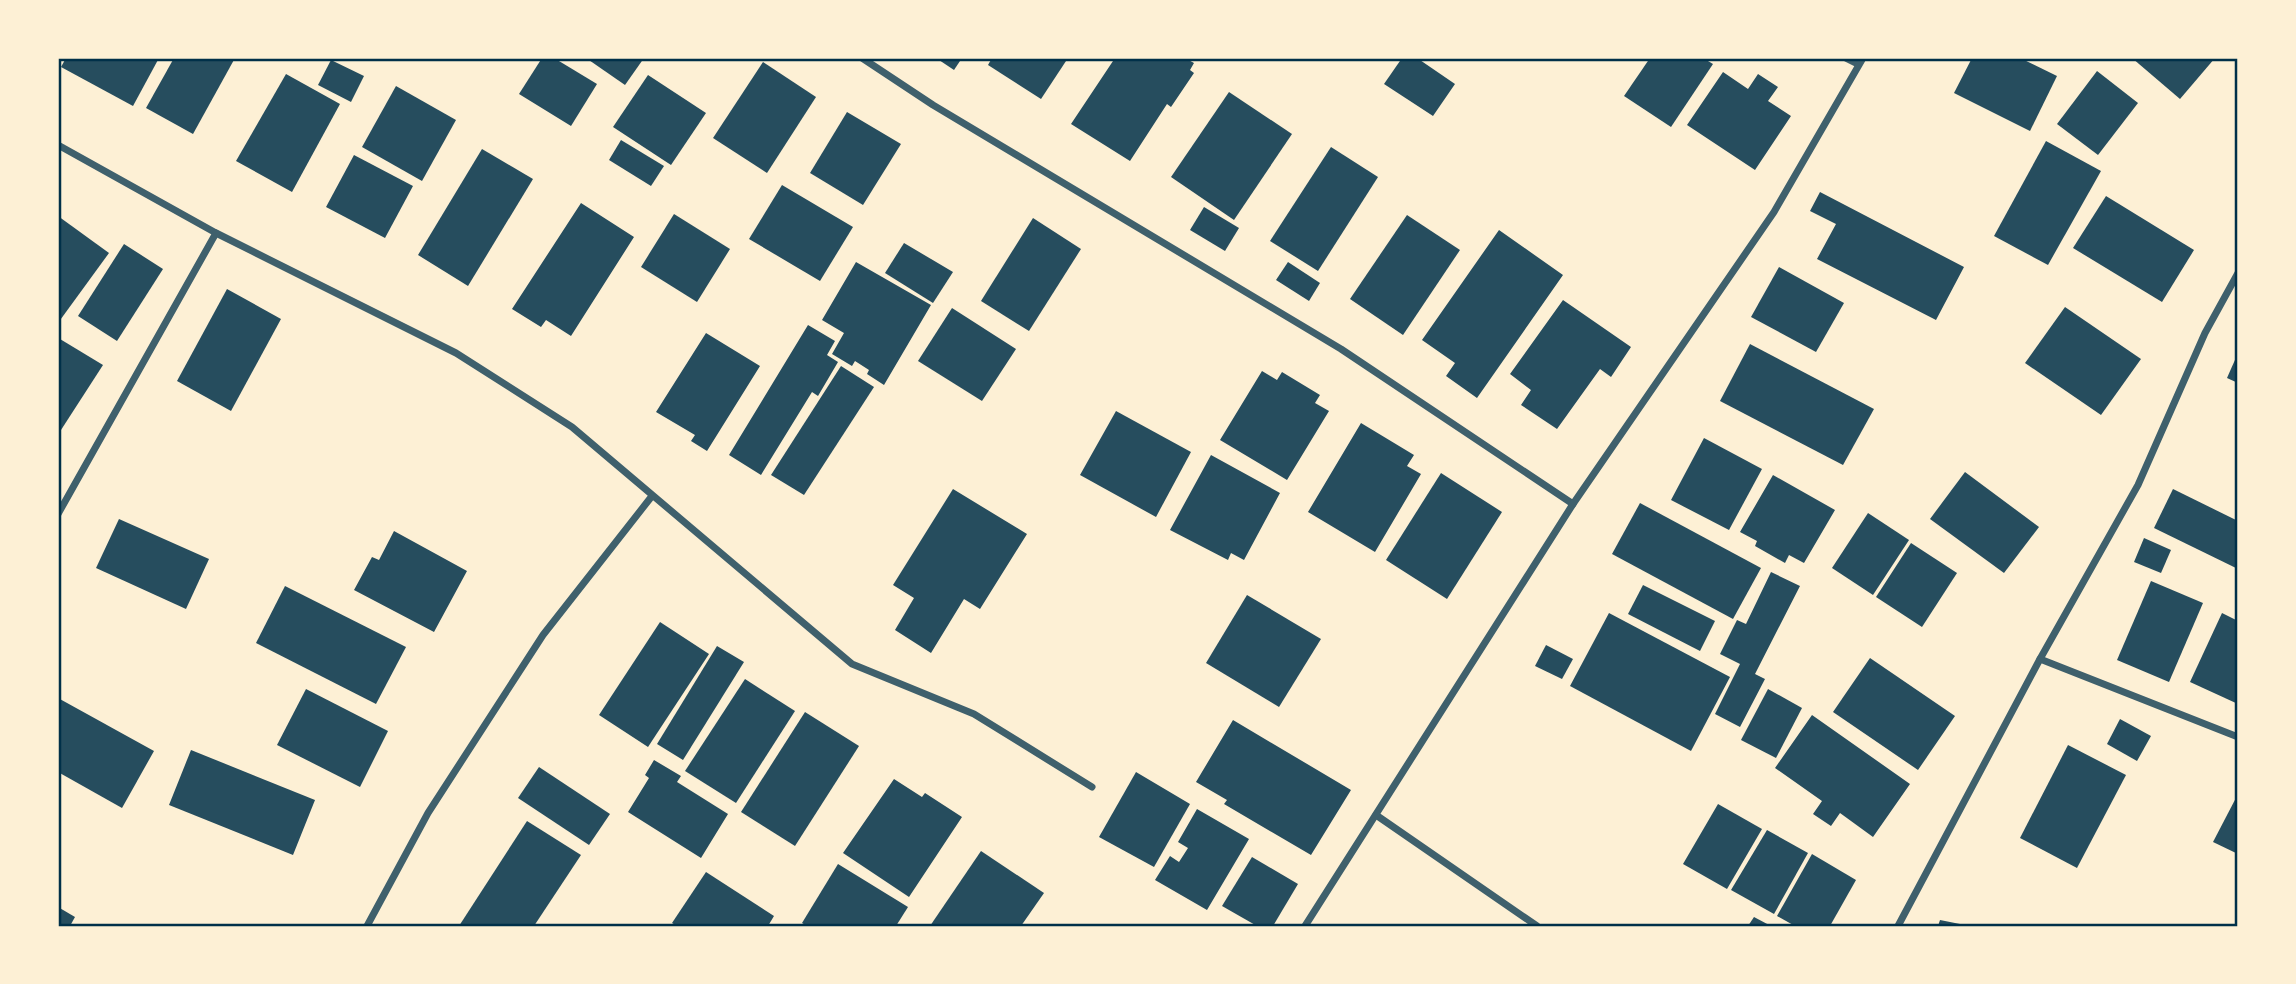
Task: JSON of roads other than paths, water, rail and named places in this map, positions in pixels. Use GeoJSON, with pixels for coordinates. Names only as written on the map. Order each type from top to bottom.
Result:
{"type":"FeatureCollection","features":[{"type":"Feature","properties":{"kind":"street"},"geometry":{"type":"LineString","coordinates":[[862,58],[933,105],[1342,349],[1573,504]]}},
{"type":"Feature","properties":{"kind":"street"},"geometry":{"type":"LineString","coordinates":[[1305,926],[1573,504],[1774,212],[1860,61],[1846,58]]}},
{"type":"Feature","properties":{"kind":"street"},"geometry":{"type":"LineString","coordinates":[[58,145],[216,233],[456,353],[572,427],[852,664],[974,714],[1092,787]]}},
{"type":"Feature","properties":{"kind":"street"},"geometry":{"type":"LineString","coordinates":[[58,514],[216,233]]}},
{"type":"Feature","properties":{"kind":"street"},"geometry":{"type":"LineString","coordinates":[[1898,926],[2040,659],[2138,485],[2206,333],[2238,273]]}},
{"type":"Feature","properties":{"kind":"street"},"geometry":{"type":"LineString","coordinates":[[367,926],[428,813],[543,635],[652,496]]}},
{"type":"Feature","properties":{"kind":"street"},"geometry":{"type":"LineString","coordinates":[[2040,659],[2238,737]]}},
{"type":"Feature","properties":{"kind":"street"},"geometry":{"type":"LineString","coordinates":[[1376,815],[1537,926]]}}]}
